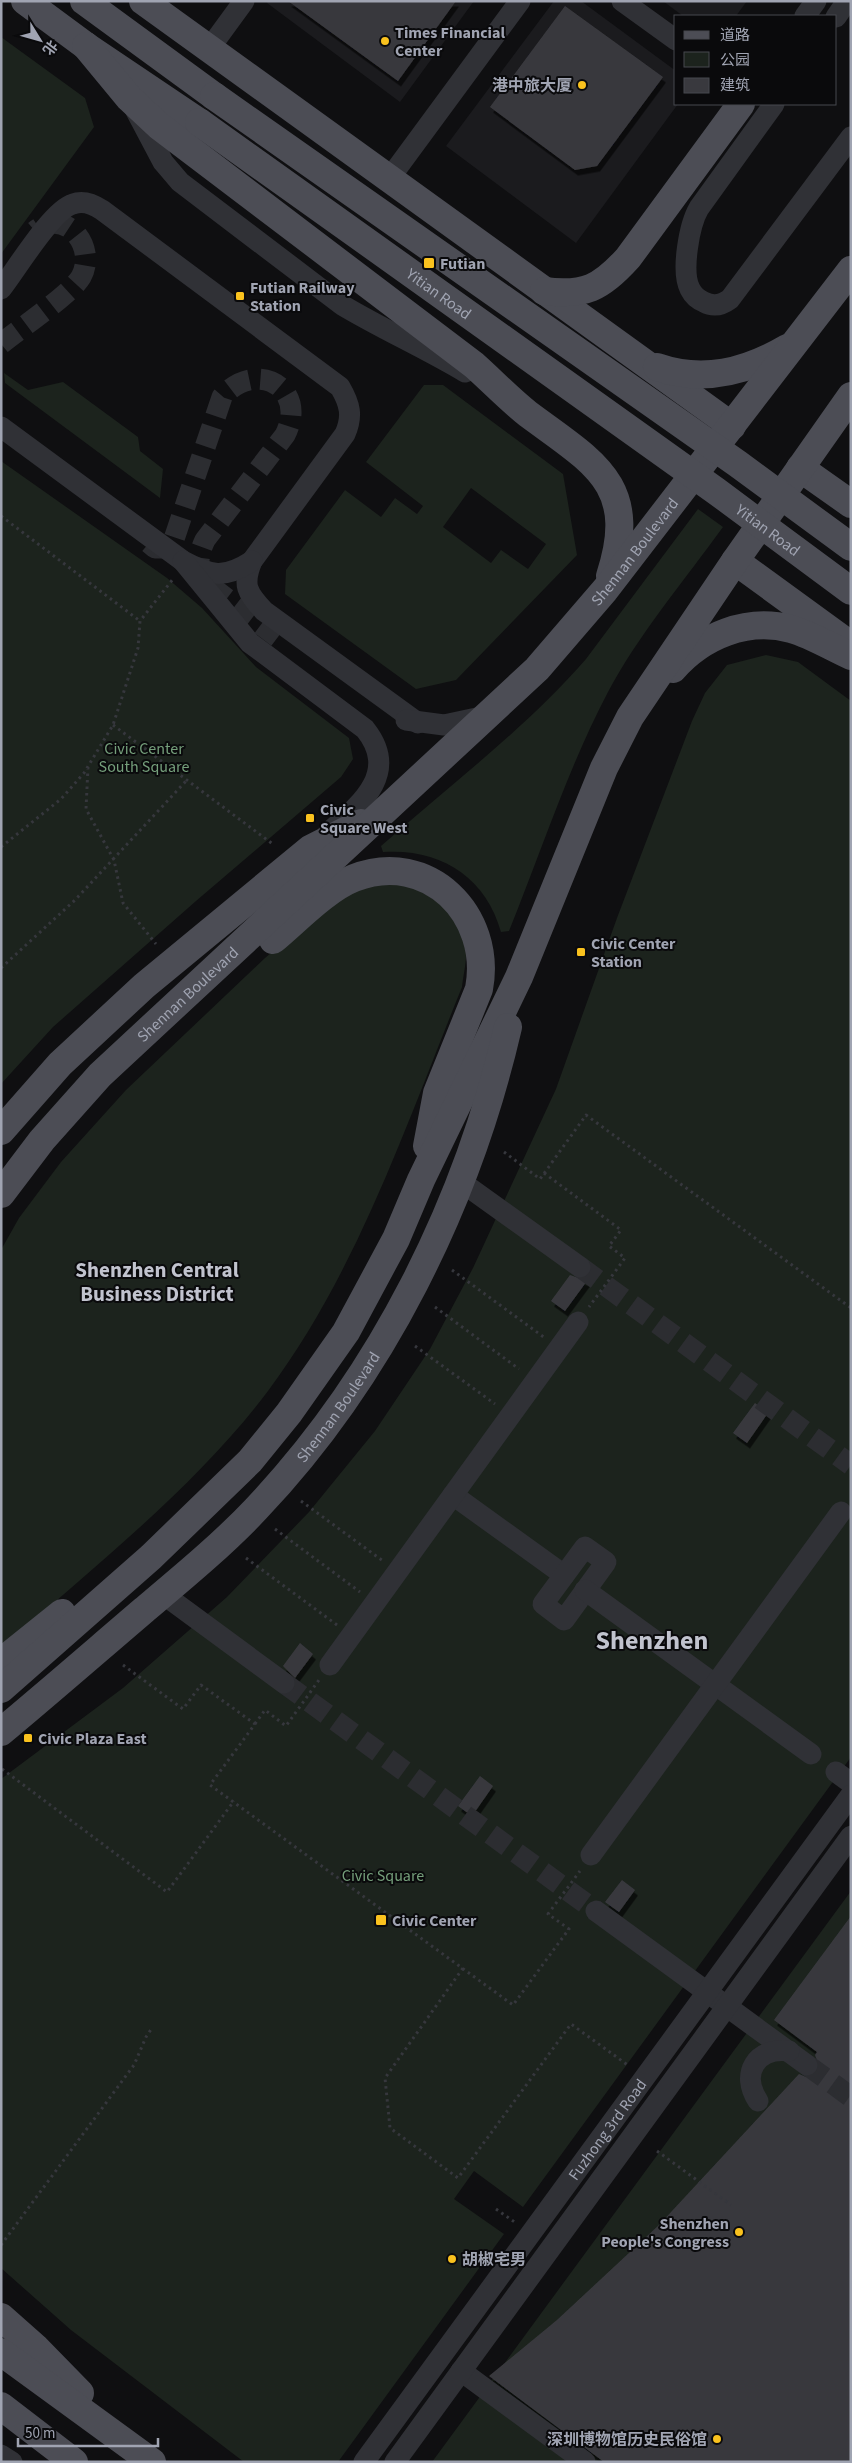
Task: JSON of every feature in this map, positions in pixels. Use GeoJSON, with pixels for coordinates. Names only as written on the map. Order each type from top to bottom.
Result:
{"type":"FeatureCollection","features":[{"type":"Feature","properties":{"kind":"main road","name":"Yitian Road"},"geometry":{"type":"LineString","coordinates":[[84,1],[214,96],[738,464],[851,547]]}},
{"type":"Feature","properties":{"kind":"main road"},"geometry":{"type":"LineString","coordinates":[[125,1],[159,42],[174,67]]}},
{"type":"Feature","properties":{"kind":"main road"},"geometry":{"type":"LineString","coordinates":[[144,1],[732,426]]}},
{"type":"Feature","properties":{"kind":"main road"},"geometry":{"type":"LineString","coordinates":[[1,4],[32,7]]}},
{"type":"Feature","properties":{"kind":"main road","name":"Yitian Road"},"geometry":{"type":"LineString","coordinates":[[32,7],[199,122],[716,491],[851,591]]}},
{"type":"Feature","properties":{"kind":"main road"},"geometry":{"type":"LineString","coordinates":[[86,46],[129,98],[159,126],[474,365],[519,407],[592,461],[614,492],[618,506],[619,536],[605,590]]}},
{"type":"Feature","properties":{"kind":"main road"},"geometry":{"type":"LineString","coordinates":[[544,291],[564,294],[583,292],[598,286],[614,273],[628,258],[740,105]]}},
{"type":"Feature","properties":{"kind":"main road","name":"Shennan Boulevard"},"geometry":{"type":"LineString","coordinates":[[1,1194],[42,1140],[100,1075],[538,669],[605,590],[851,270]]}},
{"type":"Feature","properties":{"kind":"main road"},"geometry":{"type":"LineString","coordinates":[[643,362],[675,373],[707,375],[735,371],[763,362],[793,345]]}},
{"type":"Feature","properties":{"kind":"main road","name":"Shennan Boulevard"},"geometry":{"type":"LineString","coordinates":[[1,1689],[151,1557],[250,1461],[319,1373],[371,1289],[421,1180],[519,977],[604,768],[630,717],[735,561],[847,403]]}},
{"type":"Feature","properties":{"kind":"main road"},"geometry":{"type":"LineString","coordinates":[[800,468],[851,504]]}},
{"type":"Feature","properties":{"kind":"main road"},"geometry":{"type":"LineString","coordinates":[[735,561],[851,646]]}},
{"type":"Feature","properties":{"kind":"main road"},"geometry":{"type":"LineString","coordinates":[[630,717],[680,661],[706,642],[739,628],[756,625],[790,629],[851,656]]}},
{"type":"Feature","properties":{"kind":"main road","name":"Shennan Boulevard"},"geometry":{"type":"LineString","coordinates":[[1,1131],[60,1064],[99,1027],[201,938],[310,849],[389,808]]}},
{"type":"Feature","properties":{"kind":"main road"},"geometry":{"type":"LineString","coordinates":[[211,973],[260,950],[336,887],[367,874],[392,872],[413,875],[433,883],[460,906],[474,929],[481,952],[482,971],[479,989],[437,1093],[421,1180]]}},
{"type":"Feature","properties":{"kind":"main road","name":"Shennan Boulevard"},"geometry":{"type":"LineString","coordinates":[[1,1732],[163,1594],[255,1510],[309,1448],[358,1382],[397,1316],[460,1181],[501,1056],[519,977]]}},
{"type":"Feature","properties":{"kind":"main road"},"geometry":{"type":"LineString","coordinates":[[1,1662],[62,1612],[108,1581],[151,1557]]}},
{"type":"Feature","properties":{"kind":"main road"},"geometry":{"type":"LineString","coordinates":[[1,2317],[77,2390],[110,2431]]}},
{"type":"Feature","properties":{"kind":"main road"},"geometry":{"type":"LineString","coordinates":[[1,2352],[152,2462]]}},
{"type":"Feature","properties":{"kind":"main road"},"geometry":{"type":"LineString","coordinates":[[1,2406],[67,2456]]}},
{"type":"Feature","properties":{"kind":"main road"},"geometry":{"type":"LineString","coordinates":[[1,2426],[67,2456]]}},
{"type":"Feature","properties":{"kind":"street"},"geometry":{"type":"LineString","coordinates":[[209,49],[244,1]]}},
{"type":"Feature","properties":{"kind":"street"},"geometry":{"type":"LineString","coordinates":[[389,179],[520,1]]}},
{"type":"Feature","properties":{"kind":"street"},"geometry":{"type":"LineString","coordinates":[[622,1],[674,39]]}},
{"type":"Feature","properties":{"kind":"street"},"geometry":{"type":"LineString","coordinates":[[806,15],[816,1]]}},
{"type":"Feature","properties":{"kind":"street"},"geometry":{"type":"LineString","coordinates":[[837,16],[847,1]]}},
{"type":"Feature","properties":{"kind":"street"},"geometry":{"type":"LineString","coordinates":[[773,105],[699,208],[690,227],[688,238],[688,287],[695,296],[707,304],[722,304],[730,299],[851,137]]}},
{"type":"Feature","properties":{"kind":"street"},"geometry":{"type":"LineString","coordinates":[[1,289],[57,214],[72,204],[89,203],[110,216],[340,387],[350,407],[350,422],[345,434],[252,561],[246,574],[246,586],[253,599],[264,611],[418,723]]}},
{"type":"Feature","properties":{"kind":"street"},"geometry":{"type":"LineString","coordinates":[[1,427],[179,569],[250,643],[365,729],[376,742],[380,756],[378,772],[372,789],[347,816],[310,849]]}},
{"type":"Feature","properties":{"kind":"street"},"geometry":{"type":"LineString","coordinates":[[179,569],[220,574],[236,571],[252,561]]}},
{"type":"Feature","properties":{"kind":"street"},"geometry":{"type":"LineString","coordinates":[[285,643],[374,708],[394,717],[418,723],[444,725],[489,715]]}},
{"type":"Feature","properties":{"kind":"street"},"geometry":{"type":"LineString","coordinates":[[460,1181],[580,1267]]}},
{"type":"Feature","properties":{"kind":"street"},"geometry":{"type":"LineString","coordinates":[[330,1665],[578,1322]]}},
{"type":"Feature","properties":{"kind":"street"},"geometry":{"type":"LineString","coordinates":[[453,1495],[564,1575]]}},
{"type":"Feature","properties":{"kind":"street"},"geometry":{"type":"LineString","coordinates":[[591,1855],[841,1512]]}},
{"type":"Feature","properties":{"kind":"street"},"geometry":{"type":"LineString","coordinates":[[585,1547],[606,1562],[585,1590],[564,1620],[543,1604],[585,1547]]}},
{"type":"Feature","properties":{"kind":"street"},"geometry":{"type":"LineString","coordinates":[[585,1590],[811,1754]]}},
{"type":"Feature","properties":{"kind":"street"},"geometry":{"type":"LineString","coordinates":[[163,1594],[284,1683]]}},
{"type":"Feature","properties":{"kind":"street","name":"Fuzhong 3rd Road"},"geometry":{"type":"LineString","coordinates":[[364,2462],[851,1795]]}},
{"type":"Feature","properties":{"kind":"street","name":"Fuzhong 3rd Road"},"geometry":{"type":"LineString","coordinates":[[395,2462],[851,1836]]}},
{"type":"Feature","properties":{"kind":"street"},"geometry":{"type":"LineString","coordinates":[[596,1911],[807,2065]]}},
{"type":"Feature","properties":{"kind":"street"},"geometry":{"type":"LineString","coordinates":[[758,2101],[751,2087],[750,2079],[756,2062],[770,2052],[788,2052]]}},
{"type":"Feature","properties":{"kind":"street"},"geometry":{"type":"LineString","coordinates":[[461,2371],[585,2462]]}},
{"type":"Feature","properties":{"kind":"street"},"geometry":{"type":"LineString","coordinates":[[1,2455],[12,2462]]}},
{"type":"Feature","properties":{"kind":"path"},"geometry":{"type":"LineString","coordinates":[[2,517],[140,621]]}},
{"type":"Feature","properties":{"kind":"path"},"geometry":{"type":"LineString","coordinates":[[1,847],[61,799],[88,766],[113,725],[136,658],[140,621],[179,569]]}},
{"type":"Feature","properties":{"kind":"path"},"geometry":{"type":"LineString","coordinates":[[113,725],[274,845]]}},
{"type":"Feature","properties":{"kind":"path"},"geometry":{"type":"LineString","coordinates":[[88,766],[86,809],[114,860],[123,903],[156,944]]}},
{"type":"Feature","properties":{"kind":"path"},"geometry":{"type":"LineString","coordinates":[[1,968],[75,900],[187,780]]}},
{"type":"Feature","properties":{"kind":"path"},"geometry":{"type":"LineString","coordinates":[[504,1152],[540,1179],[586,1115],[851,1308]]}},
{"type":"Feature","properties":{"kind":"path"},"geometry":{"type":"LineString","coordinates":[[544,1173],[621,1230],[609,1246],[625,1258],[578,1322]]}},
{"type":"Feature","properties":{"kind":"path"},"geometry":{"type":"LineString","coordinates":[[452,1270],[559,1348]]}},
{"type":"Feature","properties":{"kind":"path"},"geometry":{"type":"LineString","coordinates":[[435,1308],[536,1381]]}},
{"type":"Feature","properties":{"kind":"path"},"geometry":{"type":"LineString","coordinates":[[415,1346],[511,1415]]}},
{"type":"Feature","properties":{"kind":"path"},"geometry":{"type":"LineString","coordinates":[[301,1501],[397,1572]]}},
{"type":"Feature","properties":{"kind":"path"},"geometry":{"type":"LineString","coordinates":[[275,1529],[375,1602]]}},
{"type":"Feature","properties":{"kind":"path"},"geometry":{"type":"LineString","coordinates":[[246,1558],[351,1636]]}},
{"type":"Feature","properties":{"kind":"path"},"geometry":{"type":"LineString","coordinates":[[123,1665],[183,1709],[200,1685],[254,1724]]}},
{"type":"Feature","properties":{"kind":"path"},"geometry":{"type":"LineString","coordinates":[[330,1665],[286,1726],[265,1710],[210,1785],[513,2005],[569,1929],[548,1914],[591,1855]]}},
{"type":"Feature","properties":{"kind":"path"},"geometry":{"type":"LineString","coordinates":[[2,1769],[167,1892],[234,1802]]}},
{"type":"Feature","properties":{"kind":"path"},"geometry":{"type":"LineString","coordinates":[[463,1968],[385,2078],[390,2128],[458,2178],[571,2024],[631,2068]]}},
{"type":"Feature","properties":{"kind":"path"},"geometry":{"type":"LineString","coordinates":[[1,2245],[134,2065],[146,2036],[152,2028]]}},
{"type":"Feature","properties":{"kind":"path"},"geometry":{"type":"LineString","coordinates":[[657,2151],[731,2205]]}},
{"type":"Feature","properties":{"kind":"path"},"geometry":{"type":"LineString","coordinates":[[496,2209],[518,2225]]}},
{"type":"Feature","properties":{"kind":"shaded area","name":"Times Financial Center"},"geometry":{"type":"Polygon","coordinates":[[[268,1],[474,1],[400,102],[267,3],[268,1]]]}},
{"type":"Feature","properties":{"kind":"shaded area"},"geometry":{"type":"Polygon","coordinates":[[[554,1],[581,1],[674,70],[674,105],[677,105],[576,243],[446,146],[554,1]]]}},
{"type":"Feature","properties":{"kind":"shaded area"},"geometry":{"type":"Polygon","coordinates":[[[663,1],[747,1],[737,15],[682,15],[663,1]]]}},
{"type":"Feature","properties":{"kind":"green space"},"geometry":{"type":"Polygon","coordinates":[[[1,37],[85,98],[94,127],[1,254],[1,37]]]}},
{"type":"Feature","properties":{"kind":"green space"},"geometry":{"type":"Polygon","coordinates":[[[4,373],[28,390],[63,382],[138,437],[140,451],[163,469],[160,498],[5,383],[4,373]]]}},
{"type":"Feature","properties":{"kind":"green space"},"geometry":{"type":"Polygon","coordinates":[[[424,385],[443,385],[563,474],[577,555],[456,680],[416,689],[285,594],[286,570],[345,490],[381,517],[395,498],[417,514],[423,506],[366,462],[424,385]],[[471,488],[443,527],[491,563],[501,550],[528,569],[546,544],[471,488]]]}},
{"type":"Feature","properties":{"kind":"green space","name":"Civic Center South Square"},"geometry":{"type":"Polygon","coordinates":[[[1,461],[167,578],[202,608],[256,667],[349,738],[353,759],[341,777],[53,1027],[1,1084],[1,461]]]}},
{"type":"Feature","properties":{"kind":"green space"},"geometry":{"type":"Polygon","coordinates":[[[698,509],[723,527],[620,670],[580,750],[509,931],[501,932],[494,913],[484,896],[472,881],[458,870],[441,861],[423,855],[404,852],[383,852],[381,846],[487,756],[563,684],[586,659],[698,509]]]}},
{"type":"Feature","properties":{"kind":"green space","name":"Civic Square"},"geometry":{"type":"Polygon","coordinates":[[[766,655],[798,662],[851,701],[851,1757],[523,2207],[474,2171],[454,2199],[504,2234],[338,2462],[244,2462],[71,2330],[1,2268],[1,1779],[123,1688],[227,1597],[309,1512],[375,1431],[430,1349],[473,1268],[556,1089],[617,918],[692,721],[705,693],[727,665],[766,655]]]}},
{"type":"Feature","properties":{"kind":"green space"},"geometry":{"type":"Polygon","coordinates":[[[403,884],[438,902],[455,918],[461,929],[466,955],[462,987],[378,1195],[328,1296],[300,1345],[268,1391],[209,1461],[106,1558],[1,1649],[1,1250],[19,1218],[61,1162],[126,1090],[265,958],[341,895],[361,885],[403,884]]]}},
{"type":"Feature","properties":{"kind":"green space"},"geometry":{"type":"Polygon","coordinates":[[[851,1891],[851,2462],[432,2462],[851,1891]]]}},
{"type":"Feature","properties":{"kind":"building","name":"Times Financial Center"},"geometry":{"type":"Polygon","coordinates":[[[288,1],[456,1],[398,81],[288,1]]]}},
{"type":"Feature","properties":{"kind":"building","name":"港中旅大厦"},"geometry":{"type":"Polygon","coordinates":[[[565,6],[663,77],[597,166],[575,170],[490,107],[565,6]]]}},
{"type":"Feature","properties":{"kind":"building"},"geometry":{"type":"Polygon","coordinates":[[[570,1275],[587,1281],[565,1311],[551,1301],[570,1275]]]}},
{"type":"Feature","properties":{"kind":"building"},"geometry":{"type":"Polygon","coordinates":[[[755,1403],[768,1413],[747,1443],[733,1433],[755,1403]]]}},
{"type":"Feature","properties":{"kind":"building"},"geometry":{"type":"Polygon","coordinates":[[[300,1643],[313,1654],[295,1678],[283,1666],[300,1643]]]}},
{"type":"Feature","properties":{"kind":"building"},"geometry":{"type":"Polygon","coordinates":[[[480,1776],[493,1786],[472,1816],[458,1806],[480,1776]]]}},
{"type":"Feature","properties":{"kind":"building"},"geometry":{"type":"Polygon","coordinates":[[[622,1880],[635,1890],[619,1912],[605,1902],[622,1880]]]}},
{"type":"Feature","properties":{"kind":"building"},"geometry":{"type":"Polygon","coordinates":[[[851,1916],[851,2462],[604,2462],[489,2376],[557,2320],[659,2225],[799,2074],[806,2077],[817,2073],[819,2066],[815,2055],[817,2052],[774,2020],[851,1916]]]}},
{"type":"Feature","properties":{"kind":"tunnel"},"geometry":{"type":"LineString","coordinates":[[1,344],[67,293],[81,277],[85,265],[85,253],[82,242],[67,226],[57,223],[46,225],[35,231]]}},
{"type":"Feature","properties":{"kind":"tunnel"},"geometry":{"type":"LineString","coordinates":[[149,543],[155,548],[164,548],[174,539],[222,397],[235,386],[250,380],[263,379],[275,384],[285,392],[290,404],[291,418],[285,435],[205,540],[199,566],[205,582],[285,643]]}},
{"type":"Feature","properties":{"kind":"tunnel"},"geometry":{"type":"LineString","coordinates":[[580,1267],[851,1465]]}},
{"type":"Feature","properties":{"kind":"tunnel"},"geometry":{"type":"LineString","coordinates":[[284,1683],[596,1911]]}},
{"type":"Feature","properties":{"kind":"tunnel"},"geometry":{"type":"LineString","coordinates":[[807,2065],[851,2097]]}},
{"type":"Feature","properties":{"kind":"place","name":"Times Financial Center"},"geometry":{"type":"Point","coordinates":[385,41]}},
{"type":"Feature","properties":{"kind":"place","name":"港中旅大厦"},"geometry":{"type":"Point","coordinates":[582,85]}},
{"type":"Feature","properties":{"kind":"place","name":"Futian"},"geometry":{"type":"Point","coordinates":[429,263]}},
{"type":"Feature","properties":{"kind":"place","name":"Futian Railway Station"},"geometry":{"type":"Point","coordinates":[240,296]}},
{"type":"Feature","properties":{"kind":"place","name":"Civic Square West"},"geometry":{"type":"Point","coordinates":[310,818]}},
{"type":"Feature","properties":{"kind":"place","name":"Civic Center Station"},"geometry":{"type":"Point","coordinates":[581,952]}},
{"type":"Feature","properties":{"kind":"place","name":"Civic Plaza East"},"geometry":{"type":"Point","coordinates":[28,1738]}},
{"type":"Feature","properties":{"kind":"place","name":"Civic Center"},"geometry":{"type":"Point","coordinates":[381,1920]}},
{"type":"Feature","properties":{"kind":"place","name":"Shenzhen People's Congress"},"geometry":{"type":"Point","coordinates":[739,2232]}},
{"type":"Feature","properties":{"kind":"place","name":"胡椒宅男"},"geometry":{"type":"Point","coordinates":[452,2259]}},
{"type":"Feature","properties":{"kind":"place","name":"深圳博物馆历史民俗馆"},"geometry":{"type":"Point","coordinates":[717,2439]}},
{"type":"Feature","properties":{"kind":"district","name":"Shenzhen Central Business District"},"geometry":{"type":"Point","coordinates":[157,1282]}},
{"type":"Feature","properties":{"kind":"district","name":"Shenzhen"},"geometry":{"type":"Point","coordinates":[652,1640]}}]}
